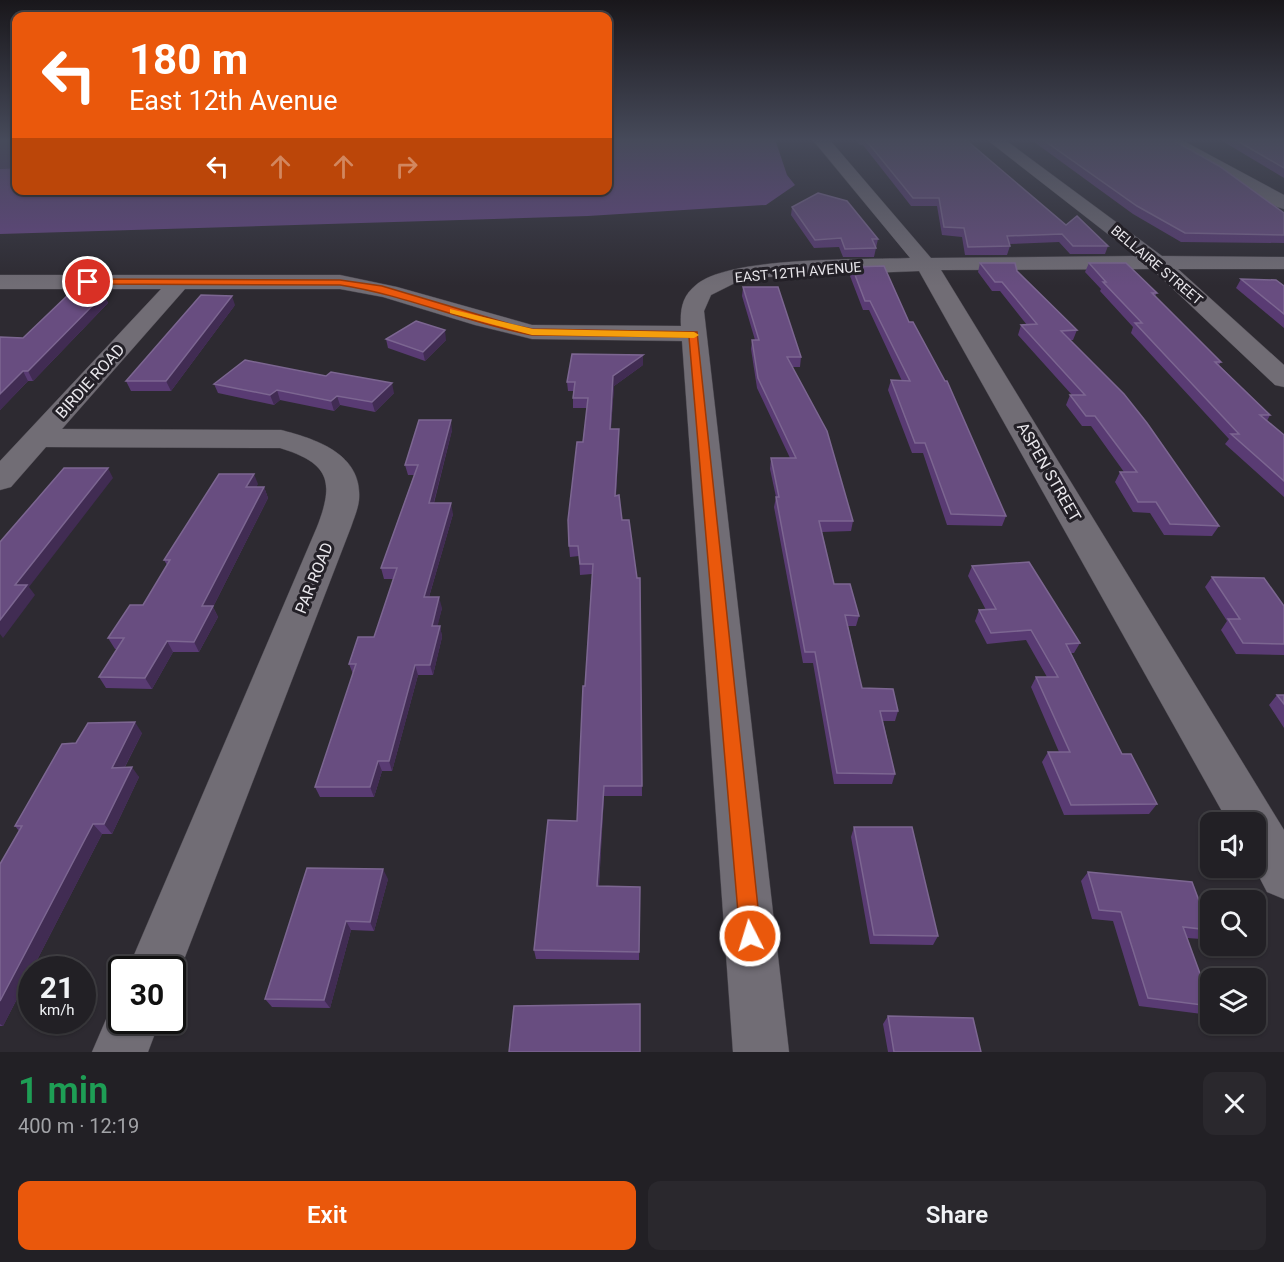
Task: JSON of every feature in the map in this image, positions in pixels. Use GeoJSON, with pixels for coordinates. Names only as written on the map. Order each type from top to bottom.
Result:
{"type":"FeatureCollection","features":[{"type":"Feature","properties":{"kind":"street","name":"ASPEN STREET"},"geometry":{"type":"LineString","coordinates":[[861,188],[926,265],[951,304],[1247,812]]}},
{"type":"Feature","properties":{"kind":"street","name":"BELLAIRE STREET"},"geometry":{"type":"LineString","coordinates":[[1059,188],[1182,283],[1284,379]]}},
{"type":"Feature","properties":{"kind":"street"},"geometry":{"type":"LineString","coordinates":[[1258,188],[1284,202]]}},
{"type":"Feature","properties":{"kind":"street","name":"EAST 12TH AVENUE"},"geometry":{"type":"LineString","coordinates":[[694,334],[692,311],[698,294],[715,282],[727,278],[797,270],[926,265],[1284,263]]}},
{"type":"Feature","properties":{"kind":"street"},"geometry":{"type":"LineString","coordinates":[[0,282],[340,282],[367,285],[511,328],[532,332],[694,334],[761,1052]]}},
{"type":"Feature","properties":{"kind":"street","name":"BIRDIE ROAD"},"geometry":{"type":"LineString","coordinates":[[0,480],[179,282]]}},
{"type":"Feature","properties":{"kind":"street","name":"PAR ROAD"},"geometry":{"type":"LineString","coordinates":[[39,438],[281,439],[312,449],[329,459],[338,470],[342,482],[343,498],[334,527],[159,956]]}},
{"type":"Feature","properties":{"kind":"street"},"geometry":{"type":"LineString","coordinates":[[1266,844],[1284,875]]}},
{"type":"Feature","properties":{"kind":"street"},"geometry":{"type":"LineString","coordinates":[[120,1052],[128,1034]]}},
{"type":"Feature","properties":{"kind":"shaded area"},"geometry":{"type":"Polygon","coordinates":[[[0,188],[12,188],[12,195],[612,195],[612,188],[791,188],[766,205],[588,216],[0,234],[0,188]]]}},
{"type":"Feature","properties":{"kind":"building"},"geometry":{"type":"Polygon","coordinates":[[[905,188],[1023,188],[1066,225],[1077,216],[1108,246],[1073,246],[1062,234],[1007,236],[1010,246],[968,247],[964,228],[944,227],[939,198],[913,198],[905,188]]]}},
{"type":"Feature","properties":{"kind":"building"},"geometry":{"type":"Polygon","coordinates":[[[1112,188],[1250,188],[1284,213],[1284,235],[1185,233],[1137,206],[1112,188]]]}},
{"type":"Feature","properties":{"kind":"building"},"geometry":{"type":"Polygon","coordinates":[[[818,193],[847,201],[878,239],[872,239],[876,248],[845,249],[841,238],[815,240],[792,207],[818,193]]]}},
{"type":"Feature","properties":{"kind":"building"},"geometry":{"type":"Polygon","coordinates":[[[980,263],[1015,263],[1017,271],[1077,330],[1061,331],[1124,394],[1219,526],[1170,524],[1156,502],[1138,502],[1120,472],[1137,472],[1095,416],[1086,416],[1070,395],[1085,395],[1021,325],[1037,324],[1002,282],[995,282],[980,263]]]}},
{"type":"Feature","properties":{"kind":"building"},"geometry":{"type":"Polygon","coordinates":[[[1089,263],[1126,263],[1157,293],[1152,293],[1221,362],[1215,362],[1270,415],[1260,415],[1284,435],[1284,481],[1231,434],[1239,434],[1135,323],[1142,323],[1103,282],[1106,282],[1089,263]]]}},
{"type":"Feature","properties":{"kind":"building"},"geometry":{"type":"Polygon","coordinates":[[[884,266],[909,322],[913,322],[947,381],[1006,516],[951,514],[925,443],[915,443],[891,380],[910,381],[870,301],[865,301],[852,267],[884,266]]]}},
{"type":"Feature","properties":{"kind":"building"},"geometry":{"type":"Polygon","coordinates":[[[1241,279],[1276,280],[1284,286],[1284,314],[1241,279]]]}},
{"type":"Feature","properties":{"kind":"building"},"geometry":{"type":"Polygon","coordinates":[[[743,287],[778,287],[801,357],[787,357],[827,431],[853,521],[819,521],[834,584],[850,584],[859,616],[845,615],[862,688],[893,689],[898,711],[880,711],[895,774],[837,773],[815,652],[805,652],[776,497],[779,497],[771,458],[796,458],[758,378],[752,340],[759,340],[743,287]]]}},
{"type":"Feature","properties":{"kind":"building"},"geometry":{"type":"Polygon","coordinates":[[[69,294],[104,294],[28,371],[23,371],[0,394],[0,337],[23,338],[69,294]]]}},
{"type":"Feature","properties":{"kind":"building"},"geometry":{"type":"Polygon","coordinates":[[[201,295],[232,296],[166,381],[126,381],[201,295]]]}},
{"type":"Feature","properties":{"kind":"building"},"geometry":{"type":"Polygon","coordinates":[[[416,321],[445,330],[423,352],[386,339],[416,321]]]}},
{"type":"Feature","properties":{"kind":"building"},"geometry":{"type":"Polygon","coordinates":[[[572,354],[643,355],[613,376],[610,429],[619,429],[615,496],[619,495],[622,520],[629,520],[637,578],[640,578],[642,786],[604,786],[597,886],[640,887],[639,952],[534,950],[548,820],[577,821],[583,686],[585,686],[593,564],[580,564],[578,546],[569,546],[568,520],[577,442],[583,442],[588,398],[573,398],[575,382],[567,382],[572,354]]]}},
{"type":"Feature","properties":{"kind":"building"},"geometry":{"type":"Polygon","coordinates":[[[245,360],[326,376],[331,372],[392,383],[372,402],[337,396],[331,401],[277,390],[270,395],[214,384],[245,360]]]}},
{"type":"Feature","properties":{"kind":"building"},"geometry":{"type":"Polygon","coordinates":[[[419,420],[451,420],[429,503],[451,503],[424,597],[439,597],[432,626],[440,626],[430,665],[415,665],[389,761],[378,761],[370,787],[315,787],[356,664],[349,664],[358,637],[374,637],[397,568],[381,568],[418,465],[405,465],[419,420]]]}},
{"type":"Feature","properties":{"kind":"building"},"geometry":{"type":"Polygon","coordinates":[[[64,468],[108,468],[15,585],[27,585],[0,620],[0,542],[64,468]]]}},
{"type":"Feature","properties":{"kind":"building"},"geometry":{"type":"Polygon","coordinates":[[[219,474],[254,474],[246,487],[264,487],[202,606],[213,606],[194,642],[167,641],[145,678],[99,677],[124,638],[108,638],[130,605],[143,605],[170,560],[164,560],[219,474]]]}},
{"type":"Feature","properties":{"kind":"building"},"geometry":{"type":"Polygon","coordinates":[[[1029,562],[1080,643],[1066,644],[1122,754],[1131,754],[1157,804],[1071,805],[1048,752],[1070,752],[1036,677],[1058,677],[1031,630],[991,633],[979,610],[996,609],[972,566],[1029,562]]]}},
{"type":"Feature","properties":{"kind":"building"},"geometry":{"type":"Polygon","coordinates":[[[1212,577],[1264,578],[1284,606],[1284,644],[1243,643],[1228,619],[1240,619],[1212,577]]]}},
{"type":"Feature","properties":{"kind":"building"},"geometry":{"type":"Polygon","coordinates":[[[1277,695],[1284,695],[1284,704],[1277,695]]]}},
{"type":"Feature","properties":{"kind":"building"},"geometry":{"type":"Polygon","coordinates":[[[135,722],[112,768],[132,767],[104,824],[93,824],[24,956],[18,956],[18,967],[0,1001],[0,864],[22,826],[15,826],[62,744],[76,743],[88,723],[135,722]]]}},
{"type":"Feature","properties":{"kind":"building"},"geometry":{"type":"Polygon","coordinates":[[[854,827],[912,827],[938,936],[874,935],[854,827]]]}},
{"type":"Feature","properties":{"kind":"building"},"geometry":{"type":"Polygon","coordinates":[[[307,868],[383,869],[370,922],[346,921],[324,1000],[265,999],[307,868]]]}},
{"type":"Feature","properties":{"kind":"building"},"geometry":{"type":"Polygon","coordinates":[[[1088,872],[1192,882],[1200,903],[1200,929],[1183,927],[1200,974],[1200,1005],[1148,998],[1121,912],[1099,910],[1088,872]]]}},
{"type":"Feature","properties":{"kind":"building"},"geometry":{"type":"Polygon","coordinates":[[[640,1004],[640,1052],[509,1052],[514,1006],[640,1004]]]}},
{"type":"Feature","properties":{"kind":"building"},"geometry":{"type":"Polygon","coordinates":[[[888,1016],[973,1018],[981,1052],[894,1052],[888,1016]]]}},
{"type":"Feature","properties":{"kind":"slow traffic"},"geometry":{"type":"LineString","coordinates":[[454,311],[532,332],[694,335]]}},
{"type":"Feature","properties":{"kind":"route"},"geometry":{"type":"LineString","coordinates":[[88,282],[340,282],[379,288],[511,328],[532,332],[694,334],[750,936]]}}]}
